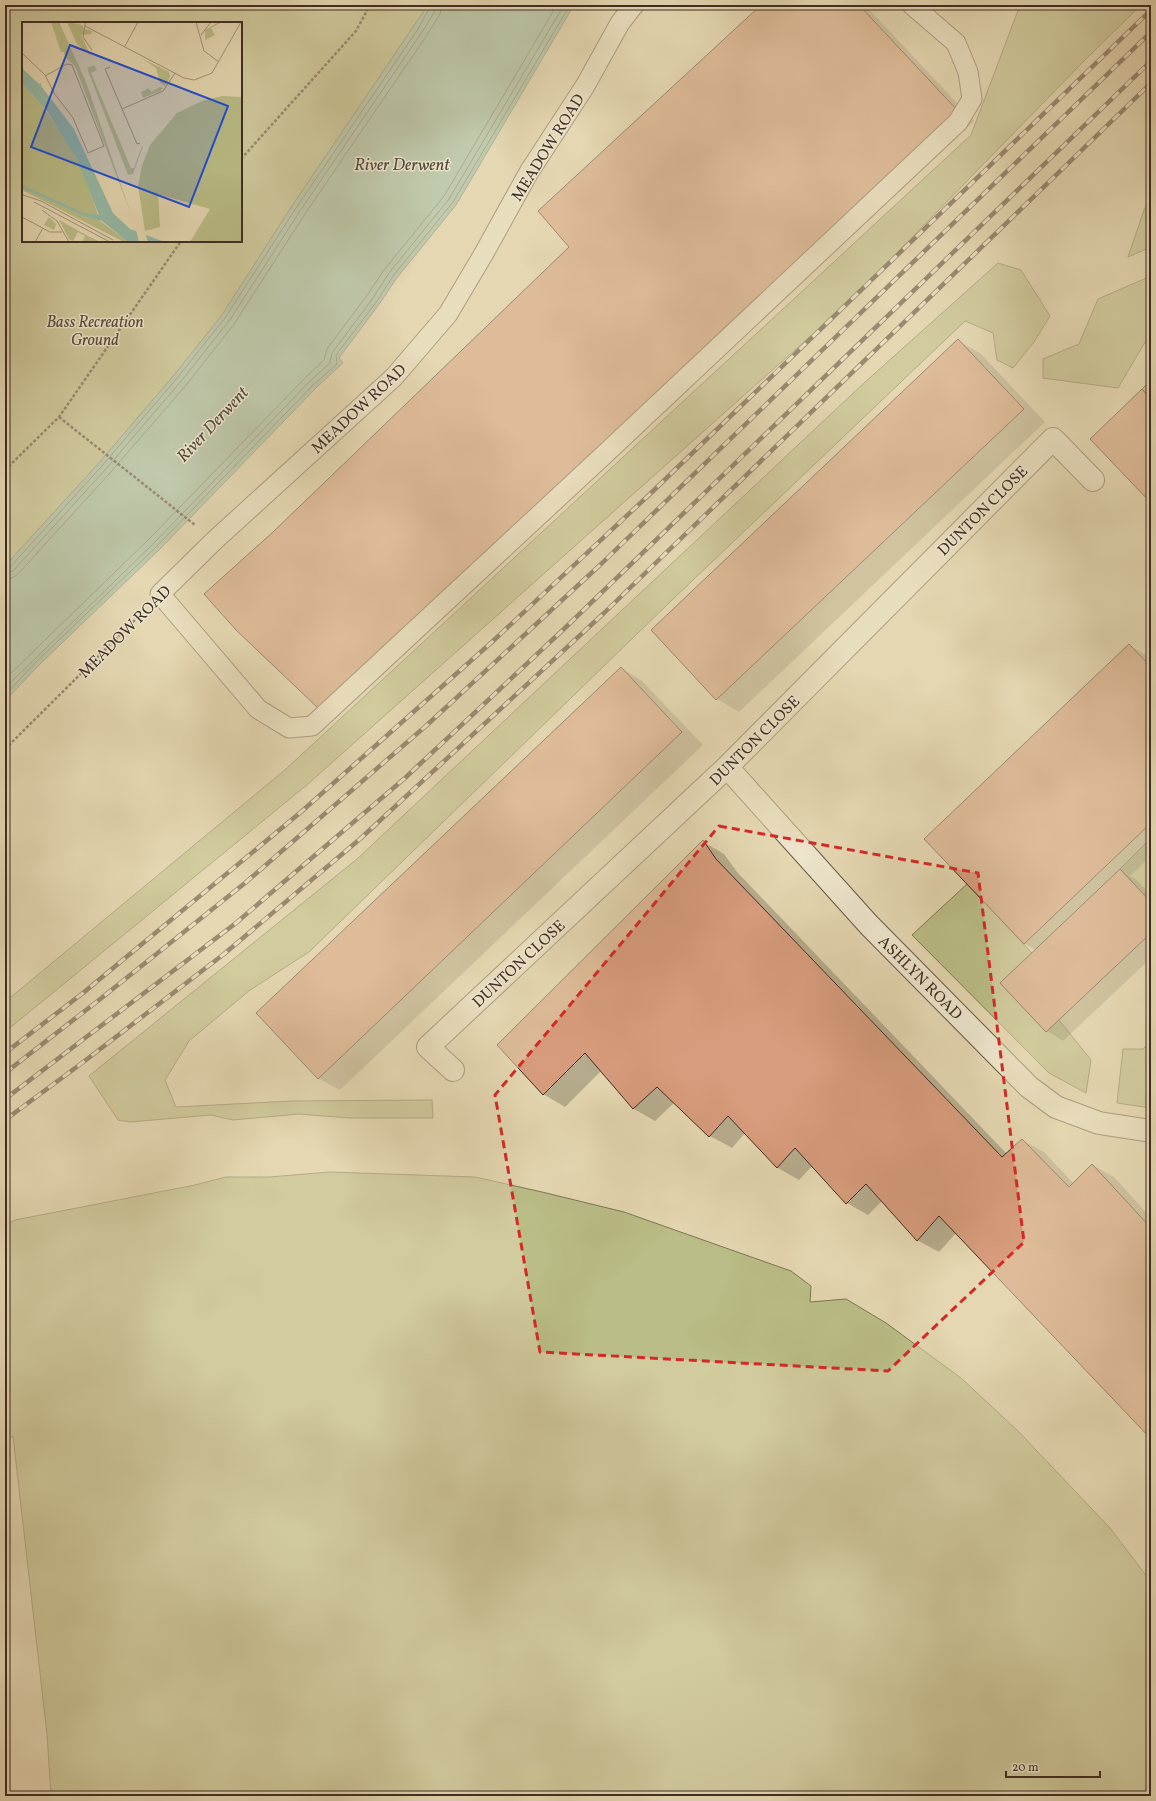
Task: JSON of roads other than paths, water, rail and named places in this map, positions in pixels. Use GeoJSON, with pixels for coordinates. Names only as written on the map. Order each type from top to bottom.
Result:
{"type":"FeatureCollection","features":[{"type":"Feature","properties":{"kind":"street","name":"DUNTON CLOSE"},"geometry":{"type":"LineString","coordinates":[[453,1070],[428,1047],[726,767],[1053,439],[1093,480]]}},
{"type":"Feature","properties":{"kind":"street","name":"ASHLYN ROAD"},"geometry":{"type":"LineString","coordinates":[[726,767],[869,925],[1029,1087],[1056,1107],[1092,1120],[1151,1131]]}},
{"type":"Feature","properties":{"kind":"lane","name":"MEADOW ROAD"},"geometry":{"type":"LineString","coordinates":[[634,5],[620,23],[585,86],[529,172],[484,255],[448,314],[394,377],[216,540],[160,594],[258,709],[289,728],[312,726],[595,464],[958,122],[972,99],[968,72],[956,43],[912,5]]}},
{"type":"Feature","properties":{"kind":"water","name":"River Derwent"},"geometry":{"type":"Polygon","coordinates":[[[428,5],[574,5],[456,205],[396,279],[339,358],[343,363],[317,387],[160,549],[39,665],[5,701],[5,566],[98,464],[175,374],[222,315],[292,206],[428,5]]]}},
{"type":"Feature","properties":{"kind":"railway"},"geometry":{"type":"LineString","coordinates":[[5,1053],[83,993],[301,812],[492,642],[650,494],[1151,10]]}},
{"type":"Feature","properties":{"kind":"railway"},"geometry":{"type":"LineString","coordinates":[[5,1073],[245,883],[427,725],[600,565],[1151,32]]}},
{"type":"Feature","properties":{"kind":"railway"},"geometry":{"type":"LineString","coordinates":[[5,1099],[236,923],[405,778],[565,628],[1151,61]]}},
{"type":"Feature","properties":{"kind":"railway"},"geometry":{"type":"LineString","coordinates":[[5,1120],[224,954],[360,839],[603,614],[1151,83]]}},
{"type":"Feature","properties":{"kind":"park label","name":"Bass Recreation Ground"},"geometry":{"type":"Point","coordinates":[95,330]}}]}
